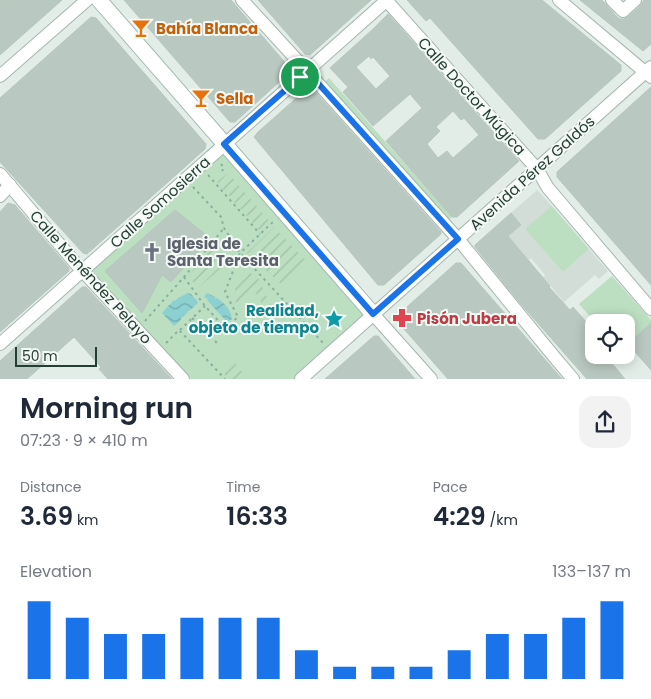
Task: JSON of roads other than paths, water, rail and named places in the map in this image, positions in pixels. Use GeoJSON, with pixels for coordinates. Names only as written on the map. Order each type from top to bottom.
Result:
{"type":"FeatureCollection","features":[{"type":"Feature","properties":{"kind":"main road"},"geometry":{"type":"LineString","coordinates":[[99,0],[373,314]]}},
{"type":"Feature","properties":{"kind":"street"},"geometry":{"type":"LineString","coordinates":[[0,76],[87,0]]}},
{"type":"Feature","properties":{"kind":"street"},"geometry":{"type":"LineString","coordinates":[[242,0],[458,239],[573,379]]}},
{"type":"Feature","properties":{"kind":"street","name":"Calle Somosierra"},"geometry":{"type":"LineString","coordinates":[[0,344],[387,0]]}},
{"type":"Feature","properties":{"kind":"street","name":"Calle Doctor Múgica"},"geometry":{"type":"LineString","coordinates":[[387,0],[537,169],[548,188],[651,309]]}},
{"type":"Feature","properties":{"kind":"street"},"geometry":{"type":"LineString","coordinates":[[559,0],[649,72]]}},
{"type":"Feature","properties":{"kind":"street"},"geometry":{"type":"LineString","coordinates":[[612,0],[623,11],[635,0]]}},
{"type":"Feature","properties":{"kind":"street","name":"Avenida Pérez Galdós"},"geometry":{"type":"LineString","coordinates":[[301,379],[649,72]]}},
{"type":"Feature","properties":{"kind":"street","name":"Calle Menéndez Pelayo"},"geometry":{"type":"LineString","coordinates":[[0,174],[83,271],[183,379]]}},
{"type":"Feature","properties":{"kind":"street"},"geometry":{"type":"LineString","coordinates":[[0,196],[10,185]]}},
{"type":"Feature","properties":{"kind":"street"},"geometry":{"type":"LineString","coordinates":[[373,314],[431,379]]}},
{"type":"Feature","properties":{"kind":"water"},"geometry":{"type":"Polygon","coordinates":[[[188,293],[198,303],[181,317],[181,320],[174,326],[162,313],[173,301],[188,293]]]}},
{"type":"Feature","properties":{"kind":"water"},"geometry":{"type":"Polygon","coordinates":[[[207,293],[225,304],[229,309],[232,319],[227,322],[208,299],[204,297],[207,293]]]}},
{"type":"Feature","properties":{"kind":"place","name":"Bahía Blanca"},"geometry":{"type":"Point","coordinates":[141,28]}},
{"type":"Feature","properties":{"kind":"place","name":"Sella"},"geometry":{"type":"Point","coordinates":[201,98]}},
{"type":"Feature","properties":{"kind":"place","name":"Iglesia de Santa Teresita"},"geometry":{"type":"Point","coordinates":[152,252]}},
{"type":"Feature","properties":{"kind":"place","name":"Pisón Jubera"},"geometry":{"type":"Point","coordinates":[402,318]}},
{"type":"Feature","properties":{"kind":"place","name":"Realidad, objeto de tiempo"},"geometry":{"type":"Point","coordinates":[334,319]}}]}
